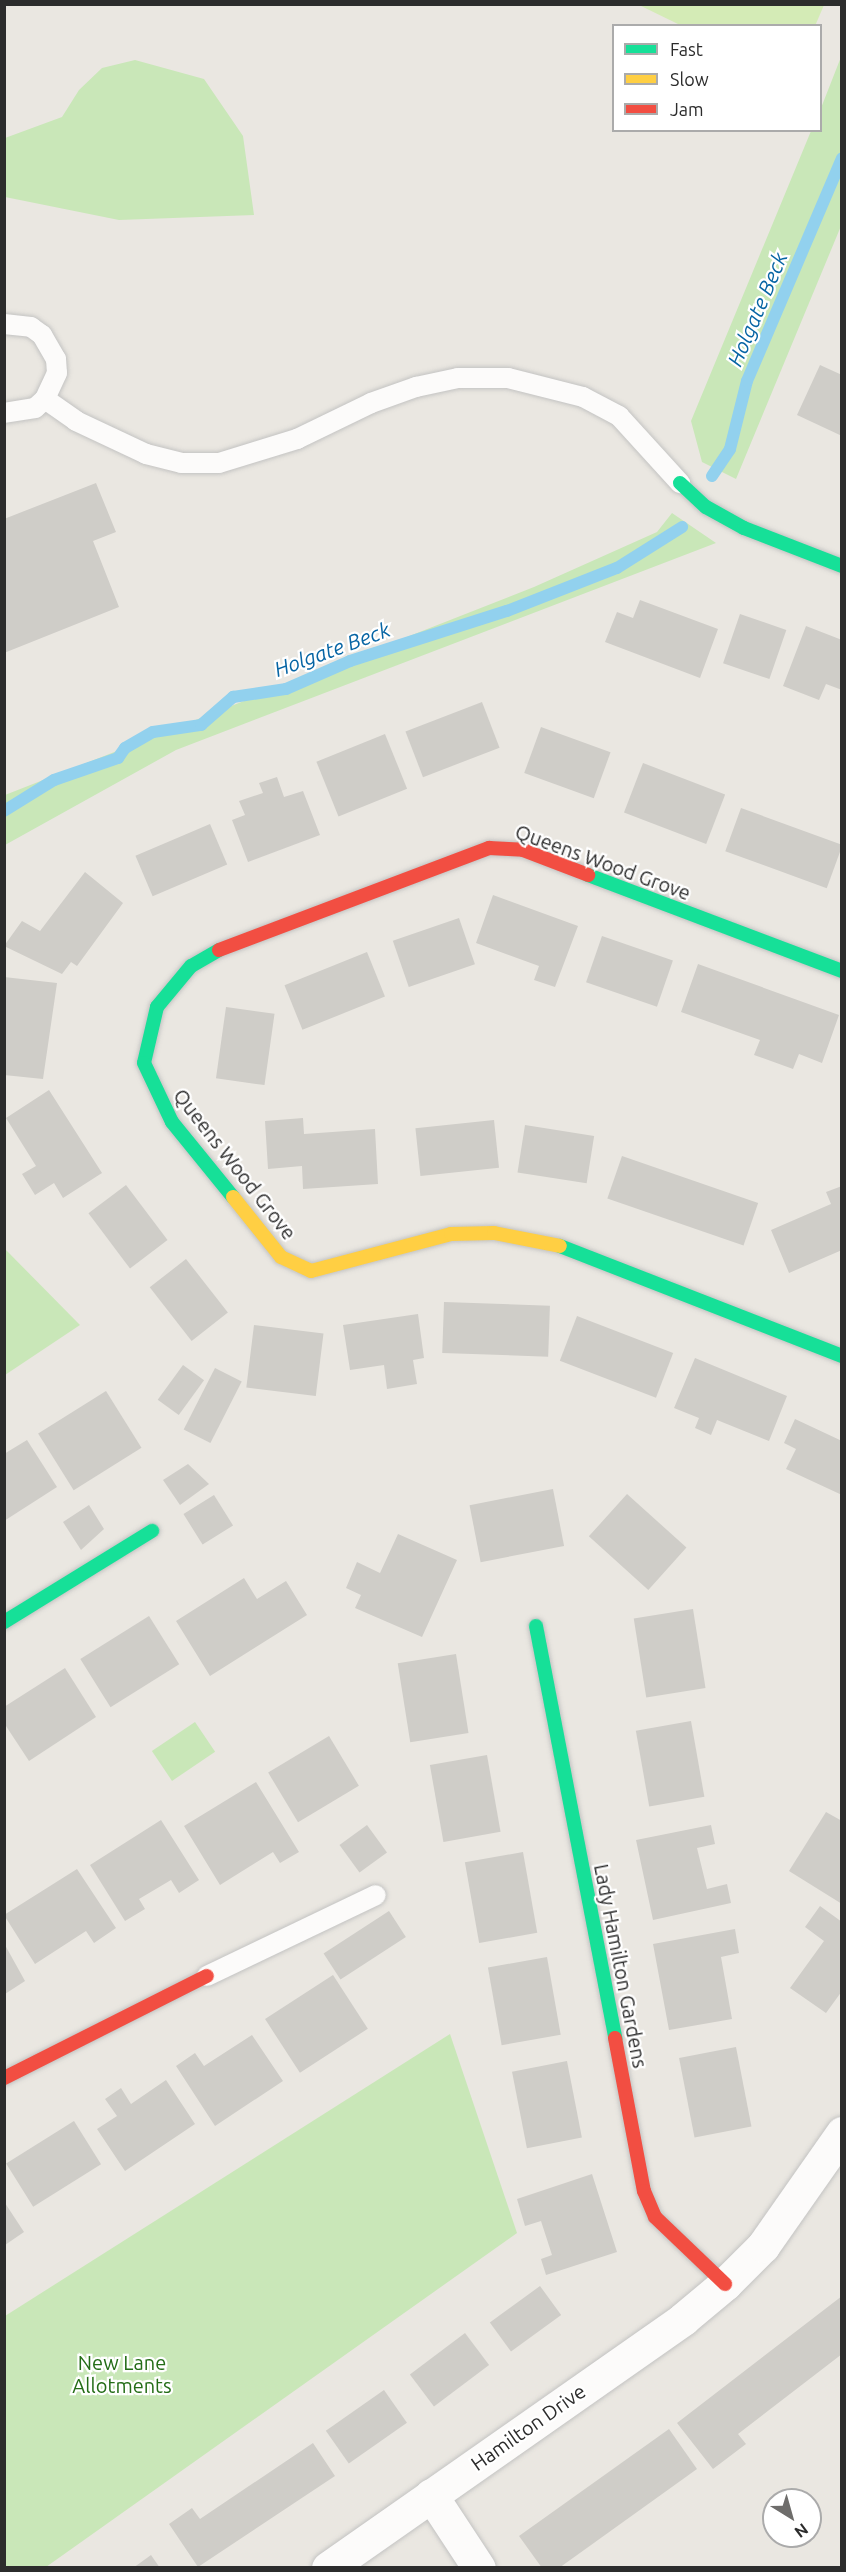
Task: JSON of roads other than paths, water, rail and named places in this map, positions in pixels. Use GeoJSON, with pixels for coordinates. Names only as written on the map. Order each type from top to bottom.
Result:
{"type":"FeatureCollection","features":[{"type":"Feature","properties":{"kind":"street"},"geometry":{"type":"LineString","coordinates":[[680,483],[706,507],[744,528],[842,566]]}},
{"type":"Feature","properties":{"kind":"street","name":"Queens Wood Grove"},"geometry":{"type":"LineString","coordinates":[[842,972],[523,850],[489,848],[213,952],[191,966],[157,1007],[147,1035],[144,1063],[172,1122],[282,1257],[298,1268],[311,1271],[451,1234],[494,1233],[542,1239],[842,1356]]}},
{"type":"Feature","properties":{"kind":"street"},"geometry":{"type":"LineString","coordinates":[[4,1622],[152,1531]]}},
{"type":"Feature","properties":{"kind":"street","name":"Lady Hamilton Gardens"},"geometry":{"type":"LineString","coordinates":[[536,1626],[644,2191],[655,2217],[725,2284]]}},
{"type":"Feature","properties":{"kind":"street"},"geometry":{"type":"LineString","coordinates":[[4,2078],[207,1976]]}},
{"type":"Feature","properties":{"kind":"street","name":"Hamilton Drive"},"geometry":{"type":"LineString","coordinates":[[328,2568],[683,2319],[725,2284],[769,2238],[842,2133]]}},
{"type":"Feature","properties":{"kind":"street"},"geometry":{"type":"LineString","coordinates":[[431,2494],[479,2568]]}},
{"type":"Feature","properties":{"kind":"lane"},"geometry":{"type":"LineString","coordinates":[[4,324],[31,327],[51,346],[57,373],[45,399],[21,413],[4,413]]}},
{"type":"Feature","properties":{"kind":"lane"},"geometry":{"type":"LineString","coordinates":[[45,399],[76,422],[146,454],[181,463],[219,463],[297,439],[371,403],[416,387],[458,378],[508,378],[583,397],[620,416],[680,483]]}},
{"type":"Feature","properties":{"kind":"lane"},"geometry":{"type":"LineString","coordinates":[[207,1976],[376,1895]]}},
{"type":"Feature","properties":{"kind":"waterway","name":"Holgate Beck"},"geometry":{"type":"LineString","coordinates":[[712,476],[730,449],[747,381],[842,158]]}},
{"type":"Feature","properties":{"kind":"waterway","name":"Holgate Beck"},"geometry":{"type":"LineString","coordinates":[[4,811],[54,780],[118,758],[125,748],[153,732],[201,725],[233,697],[286,689],[350,661],[507,611],[617,568],[682,527]]}},
{"type":"Feature","properties":{"kind":"park label","name":"New Lane Allotments"},"geometry":{"type":"Point","coordinates":[122,2374]}}]}
